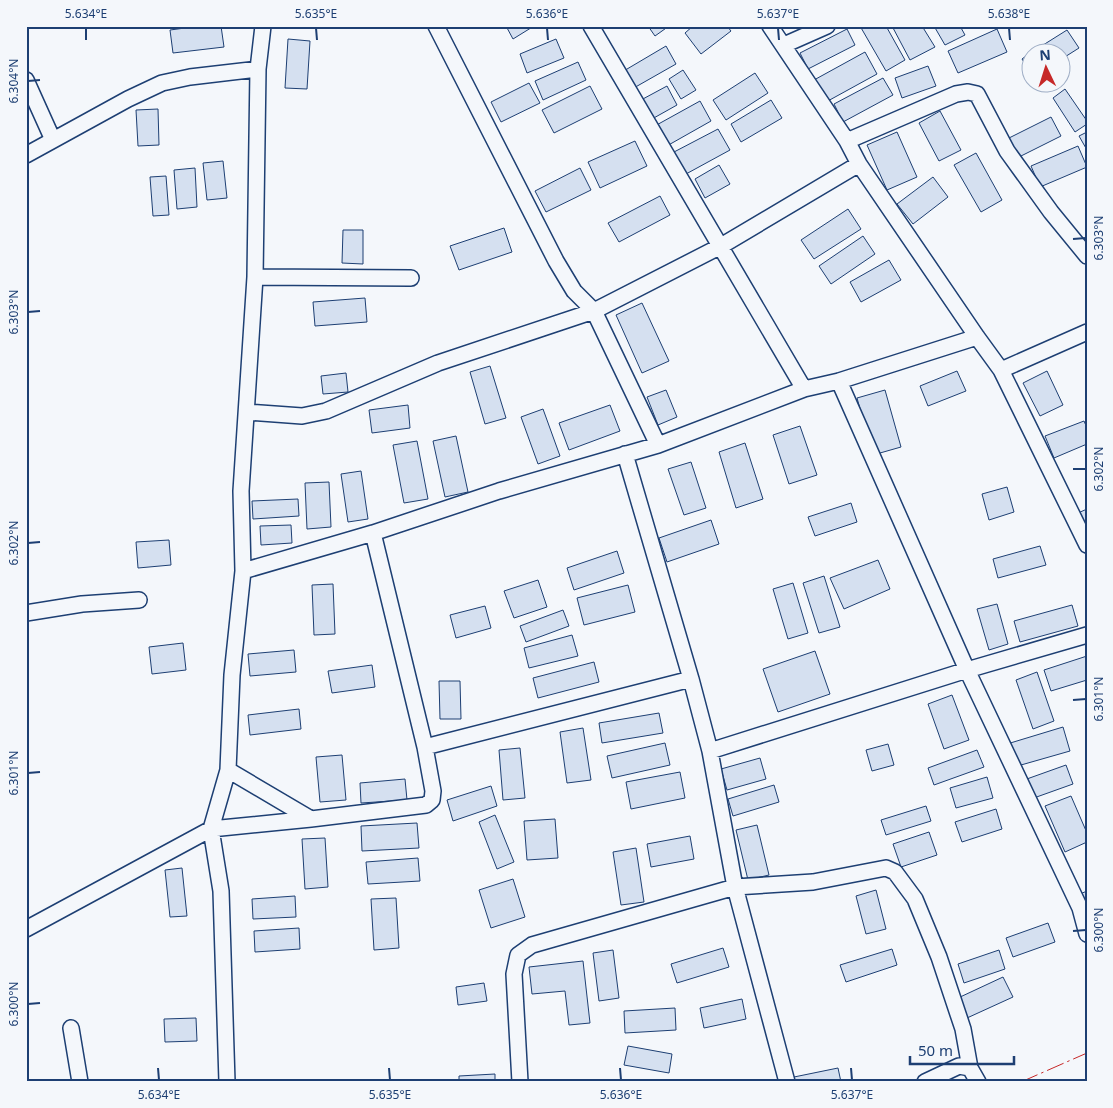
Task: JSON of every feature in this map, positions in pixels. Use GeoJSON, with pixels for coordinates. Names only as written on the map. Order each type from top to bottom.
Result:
{"type":"FeatureCollection","features":[{"type":"Feature","properties":{"kind":"street"},"geometry":{"type":"LineString","coordinates":[[227,1082],[220,890],[211,829],[228,770],[232,675],[242,571],[241,491],[255,278],[258,69],[263,26]]}},
{"type":"Feature","properties":{"kind":"street"},"geometry":{"type":"LineString","coordinates":[[436,26],[556,261],[574,291],[594,312],[658,444]]}},
{"type":"Feature","properties":{"kind":"street"},"geometry":{"type":"LineString","coordinates":[[591,26],[804,389]]}},
{"type":"Feature","properties":{"kind":"street"},"geometry":{"type":"LineString","coordinates":[[770,26],[847,141],[859,164],[1001,370],[1087,545]]}},
{"type":"Feature","properties":{"kind":"street"},"geometry":{"type":"LineString","coordinates":[[784,45],[827,26]]}},
{"type":"Feature","properties":{"kind":"street"},"geometry":{"type":"LineString","coordinates":[[26,155],[128,99],[162,83],[190,77],[258,69]]}},
{"type":"Feature","properties":{"kind":"street"},"geometry":{"type":"LineString","coordinates":[[26,80],[53,140]]}},
{"type":"Feature","properties":{"kind":"street"},"geometry":{"type":"LineString","coordinates":[[847,141],[956,94],[968,92],[977,94],[1007,151],[1051,212],[1087,256]]}},
{"type":"Feature","properties":{"kind":"street"},"geometry":{"type":"LineString","coordinates":[[247,412],[302,416],[326,411],[438,363],[594,312],[721,246],[859,164]]}},
{"type":"Feature","properties":{"kind":"street"},"geometry":{"type":"LineString","coordinates":[[255,278],[411,278]]}},
{"type":"Feature","properties":{"kind":"street"},"geometry":{"type":"LineString","coordinates":[[1001,370],[1087,332]]}},
{"type":"Feature","properties":{"kind":"street"},"geometry":{"type":"LineString","coordinates":[[242,571],[373,533],[499,491],[658,444],[804,389],[840,381],[977,337]]}},
{"type":"Feature","properties":{"kind":"street"},"geometry":{"type":"LineString","coordinates":[[840,381],[967,670],[1080,908],[1087,934]]}},
{"type":"Feature","properties":{"kind":"street"},"geometry":{"type":"LineString","coordinates":[[625,454],[691,679],[710,751],[735,887],[787,1082]]}},
{"type":"Feature","properties":{"kind":"street"},"geometry":{"type":"LineString","coordinates":[[26,929],[211,829],[426,805],[432,800],[433,791],[425,746],[373,533]]}},
{"type":"Feature","properties":{"kind":"street"},"geometry":{"type":"LineString","coordinates":[[26,613],[82,604],[139,600]]}},
{"type":"Feature","properties":{"kind":"street"},"geometry":{"type":"LineString","coordinates":[[710,751],[967,670],[1087,635]]}},
{"type":"Feature","properties":{"kind":"street"},"geometry":{"type":"LineString","coordinates":[[425,746],[691,679]]}},
{"type":"Feature","properties":{"kind":"street"},"geometry":{"type":"LineString","coordinates":[[228,770],[311,819]]}},
{"type":"Feature","properties":{"kind":"street"},"geometry":{"type":"LineString","coordinates":[[520,1082],[514,974],[518,955],[532,945],[735,887],[813,882],[886,868],[895,872],[914,899],[939,957],[963,1029],[970,1068],[978,1082]]}},
{"type":"Feature","properties":{"kind":"street"},"geometry":{"type":"LineString","coordinates":[[71,1028],[80,1082]]}},
{"type":"Feature","properties":{"kind":"street"},"geometry":{"type":"LineString","coordinates":[[925,1082],[958,1066],[970,1068]]}},
{"type":"Feature","properties":{"kind":"building"},"geometry":{"type":"Polygon","coordinates":[[[200,26],[221,26],[224,47],[173,53],[170,30],[200,26]]]}},
{"type":"Feature","properties":{"kind":"building"},"geometry":{"type":"Polygon","coordinates":[[[506,26],[534,26],[513,39],[506,26]]]}},
{"type":"Feature","properties":{"kind":"building"},"geometry":{"type":"Polygon","coordinates":[[[648,26],[669,26],[655,36],[648,26]]]}},
{"type":"Feature","properties":{"kind":"building"},"geometry":{"type":"Polygon","coordinates":[[[693,26],[727,26],[731,31],[701,54],[685,33],[693,26]]]}},
{"type":"Feature","properties":{"kind":"building"},"geometry":{"type":"Polygon","coordinates":[[[860,26],[886,26],[905,60],[886,71],[860,26]]]}},
{"type":"Feature","properties":{"kind":"building"},"geometry":{"type":"Polygon","coordinates":[[[892,26],[922,26],[935,47],[910,60],[892,26]]]}},
{"type":"Feature","properties":{"kind":"building"},"geometry":{"type":"Polygon","coordinates":[[[934,26],[960,26],[965,35],[945,45],[934,26]]]}},
{"type":"Feature","properties":{"kind":"building"},"geometry":{"type":"Polygon","coordinates":[[[847,29],[855,45],[808,69],[800,53],[847,29]]]}},
{"type":"Feature","properties":{"kind":"building"},"geometry":{"type":"Polygon","coordinates":[[[997,29],[1007,52],[958,73],[948,51],[997,29]]]}},
{"type":"Feature","properties":{"kind":"building"},"geometry":{"type":"Polygon","coordinates":[[[1067,30],[1079,48],[1070,54],[1070,42],[1048,42],[1067,30]]]}},
{"type":"Feature","properties":{"kind":"building"},"geometry":{"type":"Polygon","coordinates":[[[288,39],[310,41],[307,89],[285,88],[288,39]]]}},
{"type":"Feature","properties":{"kind":"building"},"geometry":{"type":"Polygon","coordinates":[[[556,39],[564,58],[527,73],[520,54],[556,39]]]}},
{"type":"Feature","properties":{"kind":"building"},"geometry":{"type":"Polygon","coordinates":[[[666,46],[676,64],[632,89],[622,72],[666,46]]]}},
{"type":"Feature","properties":{"kind":"building"},"geometry":{"type":"Polygon","coordinates":[[[865,52],[877,74],[826,102],[814,80],[865,52]]]}},
{"type":"Feature","properties":{"kind":"building"},"geometry":{"type":"Polygon","coordinates":[[[578,62],[586,80],[543,100],[535,81],[578,62]]]}},
{"type":"Feature","properties":{"kind":"building"},"geometry":{"type":"Polygon","coordinates":[[[928,66],[936,86],[902,98],[895,78],[928,66]]]}},
{"type":"Feature","properties":{"kind":"building"},"geometry":{"type":"Polygon","coordinates":[[[683,70],[696,90],[681,99],[669,79],[683,70]]]}},
{"type":"Feature","properties":{"kind":"building"},"geometry":{"type":"Polygon","coordinates":[[[755,73],[768,93],[726,120],[713,100],[755,73]]]}},
{"type":"Feature","properties":{"kind":"building"},"geometry":{"type":"Polygon","coordinates":[[[883,78],[893,95],[843,122],[834,104],[883,78]]]}},
{"type":"Feature","properties":{"kind":"building"},"geometry":{"type":"Polygon","coordinates":[[[529,83],[540,103],[501,122],[491,102],[529,83]]]}},
{"type":"Feature","properties":{"kind":"building"},"geometry":{"type":"Polygon","coordinates":[[[590,86],[602,109],[554,133],[542,110],[590,86]]]}},
{"type":"Feature","properties":{"kind":"building"},"geometry":{"type":"Polygon","coordinates":[[[667,86],[677,105],[652,119],[641,100],[667,86]]]}},
{"type":"Feature","properties":{"kind":"building"},"geometry":{"type":"Polygon","coordinates":[[[1061,92],[1067,92],[1087,121],[1087,124],[1075,132],[1053,98],[1061,92]]]}},
{"type":"Feature","properties":{"kind":"building"},"geometry":{"type":"Polygon","coordinates":[[[771,100],[782,118],[741,142],[731,124],[771,100]]]}},
{"type":"Feature","properties":{"kind":"building"},"geometry":{"type":"Polygon","coordinates":[[[700,101],[711,121],[665,147],[653,127],[700,101]]]}},
{"type":"Feature","properties":{"kind":"building"},"geometry":{"type":"Polygon","coordinates":[[[158,109],[159,145],[138,146],[136,110],[158,109]]]}},
{"type":"Feature","properties":{"kind":"building"},"geometry":{"type":"Polygon","coordinates":[[[940,111],[961,150],[939,161],[919,123],[940,111]]]}},
{"type":"Feature","properties":{"kind":"building"},"geometry":{"type":"Polygon","coordinates":[[[1051,117],[1061,136],[1017,158],[1007,139],[1051,117]]]}},
{"type":"Feature","properties":{"kind":"building"},"geometry":{"type":"Polygon","coordinates":[[[718,129],[730,150],[686,174],[674,152],[718,129]]]}},
{"type":"Feature","properties":{"kind":"building"},"geometry":{"type":"Polygon","coordinates":[[[897,132],[917,177],[887,190],[867,145],[897,132]]]}},
{"type":"Feature","properties":{"kind":"building"},"geometry":{"type":"Polygon","coordinates":[[[1087,132],[1087,150],[1079,136],[1087,132]]]}},
{"type":"Feature","properties":{"kind":"building"},"geometry":{"type":"Polygon","coordinates":[[[635,141],[647,166],[600,188],[588,162],[635,141]]]}},
{"type":"Feature","properties":{"kind":"building"},"geometry":{"type":"Polygon","coordinates":[[[1078,146],[1087,167],[1040,187],[1031,166],[1078,146]]]}},
{"type":"Feature","properties":{"kind":"building"},"geometry":{"type":"Polygon","coordinates":[[[976,153],[1002,200],[981,212],[954,165],[976,153]]]}},
{"type":"Feature","properties":{"kind":"building"},"geometry":{"type":"Polygon","coordinates":[[[223,161],[227,198],[207,200],[203,163],[223,161]]]}},
{"type":"Feature","properties":{"kind":"building"},"geometry":{"type":"Polygon","coordinates":[[[719,165],[730,184],[705,198],[695,179],[719,165]]]}},
{"type":"Feature","properties":{"kind":"building"},"geometry":{"type":"Polygon","coordinates":[[[195,168],[197,207],[177,209],[174,170],[195,168]]]}},
{"type":"Feature","properties":{"kind":"building"},"geometry":{"type":"Polygon","coordinates":[[[580,168],[591,190],[546,212],[535,191],[580,168]]]}},
{"type":"Feature","properties":{"kind":"building"},"geometry":{"type":"Polygon","coordinates":[[[166,176],[169,215],[153,216],[150,177],[166,176]]]}},
{"type":"Feature","properties":{"kind":"building"},"geometry":{"type":"Polygon","coordinates":[[[933,177],[948,197],[913,224],[897,204],[933,177]]]}},
{"type":"Feature","properties":{"kind":"building"},"geometry":{"type":"Polygon","coordinates":[[[660,196],[670,215],[619,242],[608,223],[660,196]]]}},
{"type":"Feature","properties":{"kind":"building"},"geometry":{"type":"Polygon","coordinates":[[[848,209],[861,229],[814,259],[801,240],[848,209]]]}},
{"type":"Feature","properties":{"kind":"building"},"geometry":{"type":"Polygon","coordinates":[[[504,228],[512,252],[459,270],[450,246],[504,228]]]}},
{"type":"Feature","properties":{"kind":"building"},"geometry":{"type":"Polygon","coordinates":[[[343,230],[363,230],[363,264],[342,263],[343,230]]]}},
{"type":"Feature","properties":{"kind":"building"},"geometry":{"type":"Polygon","coordinates":[[[863,236],[875,254],[831,284],[819,266],[863,236]]]}},
{"type":"Feature","properties":{"kind":"building"},"geometry":{"type":"Polygon","coordinates":[[[889,260],[901,280],[861,302],[850,282],[889,260]]]}},
{"type":"Feature","properties":{"kind":"building"},"geometry":{"type":"Polygon","coordinates":[[[365,298],[367,322],[315,326],[313,302],[365,298]]]}},
{"type":"Feature","properties":{"kind":"building"},"geometry":{"type":"Polygon","coordinates":[[[642,303],[669,361],[642,373],[616,315],[642,303]]]}},
{"type":"Feature","properties":{"kind":"building"},"geometry":{"type":"Polygon","coordinates":[[[490,366],[506,418],[485,424],[470,372],[490,366]]]}},
{"type":"Feature","properties":{"kind":"building"},"geometry":{"type":"Polygon","coordinates":[[[957,371],[966,391],[928,406],[920,386],[957,371]]]}},
{"type":"Feature","properties":{"kind":"building"},"geometry":{"type":"Polygon","coordinates":[[[1047,371],[1063,405],[1040,416],[1023,383],[1047,371]]]}},
{"type":"Feature","properties":{"kind":"building"},"geometry":{"type":"Polygon","coordinates":[[[346,373],[348,392],[323,394],[321,376],[346,373]]]}},
{"type":"Feature","properties":{"kind":"building"},"geometry":{"type":"Polygon","coordinates":[[[666,390],[677,417],[658,425],[647,397],[666,390]]]}},
{"type":"Feature","properties":{"kind":"building"},"geometry":{"type":"Polygon","coordinates":[[[885,390],[901,447],[873,455],[857,398],[885,390]]]}},
{"type":"Feature","properties":{"kind":"building"},"geometry":{"type":"Polygon","coordinates":[[[408,405],[410,428],[372,433],[369,410],[408,405]]]}},
{"type":"Feature","properties":{"kind":"building"},"geometry":{"type":"Polygon","coordinates":[[[610,405],[620,431],[569,450],[559,423],[610,405]]]}},
{"type":"Feature","properties":{"kind":"building"},"geometry":{"type":"Polygon","coordinates":[[[543,409],[560,456],[538,464],[521,417],[543,409]]]}},
{"type":"Feature","properties":{"kind":"building"},"geometry":{"type":"Polygon","coordinates":[[[1084,421],[1087,428],[1087,444],[1054,458],[1045,436],[1084,421]]]}},
{"type":"Feature","properties":{"kind":"building"},"geometry":{"type":"Polygon","coordinates":[[[800,426],[817,475],[789,484],[773,435],[800,426]]]}},
{"type":"Feature","properties":{"kind":"building"},"geometry":{"type":"Polygon","coordinates":[[[456,436],[468,492],[445,497],[433,441],[456,436]]]}},
{"type":"Feature","properties":{"kind":"building"},"geometry":{"type":"Polygon","coordinates":[[[417,441],[428,499],[404,503],[393,445],[417,441]]]}},
{"type":"Feature","properties":{"kind":"building"},"geometry":{"type":"Polygon","coordinates":[[[745,443],[763,499],[736,508],[719,452],[745,443]]]}},
{"type":"Feature","properties":{"kind":"building"},"geometry":{"type":"Polygon","coordinates":[[[691,462],[706,508],[684,515],[668,469],[691,462]]]}},
{"type":"Feature","properties":{"kind":"building"},"geometry":{"type":"Polygon","coordinates":[[[361,471],[368,519],[348,522],[341,474],[361,471]]]}},
{"type":"Feature","properties":{"kind":"building"},"geometry":{"type":"Polygon","coordinates":[[[329,482],[331,527],[307,529],[305,483],[329,482]]]}},
{"type":"Feature","properties":{"kind":"building"},"geometry":{"type":"Polygon","coordinates":[[[1007,487],[1014,512],[989,520],[982,494],[1007,487]]]}},
{"type":"Feature","properties":{"kind":"building"},"geometry":{"type":"Polygon","coordinates":[[[298,499],[299,516],[253,519],[252,501],[298,499]]]}},
{"type":"Feature","properties":{"kind":"building"},"geometry":{"type":"Polygon","coordinates":[[[851,503],[857,522],[815,536],[808,517],[851,503]]]}},
{"type":"Feature","properties":{"kind":"building"},"geometry":{"type":"Polygon","coordinates":[[[1087,509],[1087,531],[1078,513],[1087,509]]]}},
{"type":"Feature","properties":{"kind":"building"},"geometry":{"type":"Polygon","coordinates":[[[711,520],[719,544],[667,562],[659,538],[711,520]]]}},
{"type":"Feature","properties":{"kind":"building"},"geometry":{"type":"Polygon","coordinates":[[[291,525],[292,543],[261,545],[260,526],[291,525]]]}},
{"type":"Feature","properties":{"kind":"building"},"geometry":{"type":"Polygon","coordinates":[[[169,540],[171,565],[138,568],[136,542],[169,540]]]}},
{"type":"Feature","properties":{"kind":"building"},"geometry":{"type":"Polygon","coordinates":[[[1040,546],[1046,565],[998,578],[993,559],[1040,546]]]}},
{"type":"Feature","properties":{"kind":"building"},"geometry":{"type":"Polygon","coordinates":[[[617,551],[624,573],[574,590],[567,568],[617,551]]]}},
{"type":"Feature","properties":{"kind":"building"},"geometry":{"type":"Polygon","coordinates":[[[878,560],[890,589],[844,609],[830,578],[878,560]]]}},
{"type":"Feature","properties":{"kind":"building"},"geometry":{"type":"Polygon","coordinates":[[[824,576],[840,627],[819,633],[803,583],[824,576]]]}},
{"type":"Feature","properties":{"kind":"building"},"geometry":{"type":"Polygon","coordinates":[[[538,580],[547,607],[514,618],[504,591],[538,580]]]}},
{"type":"Feature","properties":{"kind":"building"},"geometry":{"type":"Polygon","coordinates":[[[793,583],[808,633],[788,639],[773,589],[793,583]]]}},
{"type":"Feature","properties":{"kind":"building"},"geometry":{"type":"Polygon","coordinates":[[[333,584],[335,634],[314,635],[312,585],[333,584]]]}},
{"type":"Feature","properties":{"kind":"building"},"geometry":{"type":"Polygon","coordinates":[[[628,585],[635,612],[584,625],[577,598],[628,585]]]}},
{"type":"Feature","properties":{"kind":"building"},"geometry":{"type":"Polygon","coordinates":[[[997,604],[1008,644],[989,650],[977,609],[997,604]]]}},
{"type":"Feature","properties":{"kind":"building"},"geometry":{"type":"Polygon","coordinates":[[[1072,605],[1078,626],[1020,642],[1014,621],[1072,605]]]}},
{"type":"Feature","properties":{"kind":"building"},"geometry":{"type":"Polygon","coordinates":[[[485,606],[491,628],[456,638],[450,615],[485,606]]]}},
{"type":"Feature","properties":{"kind":"building"},"geometry":{"type":"Polygon","coordinates":[[[563,610],[569,626],[526,642],[520,626],[563,610]]]}},
{"type":"Feature","properties":{"kind":"building"},"geometry":{"type":"Polygon","coordinates":[[[572,635],[578,656],[529,668],[524,648],[572,635]]]}},
{"type":"Feature","properties":{"kind":"building"},"geometry":{"type":"Polygon","coordinates":[[[183,643],[186,670],[152,674],[149,647],[183,643]]]}},
{"type":"Feature","properties":{"kind":"building"},"geometry":{"type":"Polygon","coordinates":[[[294,650],[296,672],[250,676],[248,654],[294,650]]]}},
{"type":"Feature","properties":{"kind":"building"},"geometry":{"type":"Polygon","coordinates":[[[815,651],[830,694],[778,712],[763,669],[815,651]]]}},
{"type":"Feature","properties":{"kind":"building"},"geometry":{"type":"Polygon","coordinates":[[[1087,656],[1087,680],[1051,691],[1044,670],[1087,656]]]}},
{"type":"Feature","properties":{"kind":"building"},"geometry":{"type":"Polygon","coordinates":[[[594,662],[599,682],[538,698],[533,678],[594,662]]]}},
{"type":"Feature","properties":{"kind":"building"},"geometry":{"type":"Polygon","coordinates":[[[372,665],[375,687],[332,693],[328,671],[372,665]]]}},
{"type":"Feature","properties":{"kind":"building"},"geometry":{"type":"Polygon","coordinates":[[[1037,672],[1054,721],[1033,729],[1016,680],[1037,672]]]}},
{"type":"Feature","properties":{"kind":"building"},"geometry":{"type":"Polygon","coordinates":[[[439,681],[460,681],[461,719],[440,719],[439,681]]]}},
{"type":"Feature","properties":{"kind":"building"},"geometry":{"type":"Polygon","coordinates":[[[952,695],[969,740],[944,749],[928,704],[952,695]]]}},
{"type":"Feature","properties":{"kind":"building"},"geometry":{"type":"Polygon","coordinates":[[[299,709],[301,729],[250,735],[248,715],[299,709]]]}},
{"type":"Feature","properties":{"kind":"building"},"geometry":{"type":"Polygon","coordinates":[[[659,713],[663,733],[602,743],[599,723],[659,713]]]}},
{"type":"Feature","properties":{"kind":"building"},"geometry":{"type":"Polygon","coordinates":[[[1063,727],[1070,751],[1014,767],[1007,744],[1063,727]]]}},
{"type":"Feature","properties":{"kind":"building"},"geometry":{"type":"Polygon","coordinates":[[[583,728],[591,780],[567,783],[560,732],[583,728]]]}},
{"type":"Feature","properties":{"kind":"building"},"geometry":{"type":"Polygon","coordinates":[[[665,743],[670,765],[612,778],[607,756],[665,743]]]}},
{"type":"Feature","properties":{"kind":"building"},"geometry":{"type":"Polygon","coordinates":[[[888,744],[894,765],[872,771],[866,750],[888,744]]]}},
{"type":"Feature","properties":{"kind":"building"},"geometry":{"type":"Polygon","coordinates":[[[520,748],[525,798],[503,800],[499,750],[520,748]]]}},
{"type":"Feature","properties":{"kind":"building"},"geometry":{"type":"Polygon","coordinates":[[[977,750],[984,767],[934,785],[928,768],[977,750]]]}},
{"type":"Feature","properties":{"kind":"building"},"geometry":{"type":"Polygon","coordinates":[[[342,755],[346,800],[320,802],[316,757],[342,755]]]}},
{"type":"Feature","properties":{"kind":"building"},"geometry":{"type":"Polygon","coordinates":[[[760,758],[766,779],[727,790],[721,769],[760,758]]]}},
{"type":"Feature","properties":{"kind":"building"},"geometry":{"type":"Polygon","coordinates":[[[1066,765],[1073,784],[1031,799],[1024,780],[1066,765]]]}},
{"type":"Feature","properties":{"kind":"building"},"geometry":{"type":"Polygon","coordinates":[[[680,772],[685,798],[631,809],[626,782],[680,772]]]}},
{"type":"Feature","properties":{"kind":"building"},"geometry":{"type":"Polygon","coordinates":[[[987,777],[993,798],[956,808],[950,788],[987,777]]]}},
{"type":"Feature","properties":{"kind":"building"},"geometry":{"type":"Polygon","coordinates":[[[405,779],[407,800],[361,803],[360,783],[405,779]]]}},
{"type":"Feature","properties":{"kind":"building"},"geometry":{"type":"Polygon","coordinates":[[[774,785],[779,802],[733,816],[728,799],[774,785]]]}},
{"type":"Feature","properties":{"kind":"building"},"geometry":{"type":"Polygon","coordinates":[[[491,786],[497,806],[453,821],[447,800],[491,786]]]}},
{"type":"Feature","properties":{"kind":"building"},"geometry":{"type":"Polygon","coordinates":[[[1071,796],[1087,833],[1087,842],[1065,852],[1045,806],[1071,796]]]}},
{"type":"Feature","properties":{"kind":"building"},"geometry":{"type":"Polygon","coordinates":[[[926,806],[931,821],[886,835],[881,820],[926,806]]]}},
{"type":"Feature","properties":{"kind":"building"},"geometry":{"type":"Polygon","coordinates":[[[996,809],[1002,829],[962,842],[955,822],[996,809]]]}},
{"type":"Feature","properties":{"kind":"building"},"geometry":{"type":"Polygon","coordinates":[[[495,815],[514,862],[497,869],[479,822],[495,815]]]}},
{"type":"Feature","properties":{"kind":"building"},"geometry":{"type":"Polygon","coordinates":[[[555,819],[558,858],[527,860],[524,821],[555,819]]]}},
{"type":"Feature","properties":{"kind":"building"},"geometry":{"type":"Polygon","coordinates":[[[417,823],[419,848],[362,851],[361,826],[417,823]]]}},
{"type":"Feature","properties":{"kind":"building"},"geometry":{"type":"Polygon","coordinates":[[[757,825],[769,875],[748,880],[736,830],[757,825]]]}},
{"type":"Feature","properties":{"kind":"building"},"geometry":{"type":"Polygon","coordinates":[[[929,832],[937,855],[901,867],[893,844],[929,832]]]}},
{"type":"Feature","properties":{"kind":"building"},"geometry":{"type":"Polygon","coordinates":[[[690,836],[694,859],[651,867],[647,844],[690,836]]]}},
{"type":"Feature","properties":{"kind":"building"},"geometry":{"type":"Polygon","coordinates":[[[325,838],[328,887],[305,889],[302,839],[325,838]]]}},
{"type":"Feature","properties":{"kind":"building"},"geometry":{"type":"Polygon","coordinates":[[[636,848],[644,902],[621,905],[613,852],[636,848]]]}},
{"type":"Feature","properties":{"kind":"building"},"geometry":{"type":"Polygon","coordinates":[[[418,858],[420,881],[368,884],[366,862],[418,858]]]}},
{"type":"Feature","properties":{"kind":"building"},"geometry":{"type":"Polygon","coordinates":[[[182,868],[187,916],[170,917],[165,870],[182,868]]]}},
{"type":"Feature","properties":{"kind":"building"},"geometry":{"type":"Polygon","coordinates":[[[513,879],[525,917],[491,928],[479,890],[513,879]]]}},
{"type":"Feature","properties":{"kind":"building"},"geometry":{"type":"Polygon","coordinates":[[[876,890],[886,929],[866,934],[856,896],[876,890]]]}},
{"type":"Feature","properties":{"kind":"building"},"geometry":{"type":"Polygon","coordinates":[[[1087,891],[1087,912],[1080,894],[1087,891]]]}},
{"type":"Feature","properties":{"kind":"building"},"geometry":{"type":"Polygon","coordinates":[[[295,896],[296,917],[253,919],[252,899],[295,896]]]}},
{"type":"Feature","properties":{"kind":"building"},"geometry":{"type":"Polygon","coordinates":[[[396,898],[399,948],[374,950],[371,899],[396,898]]]}},
{"type":"Feature","properties":{"kind":"building"},"geometry":{"type":"Polygon","coordinates":[[[1048,923],[1055,942],[1013,957],[1006,938],[1048,923]]]}},
{"type":"Feature","properties":{"kind":"building"},"geometry":{"type":"Polygon","coordinates":[[[299,928],[300,949],[255,952],[254,931],[299,928]]]}},
{"type":"Feature","properties":{"kind":"building"},"geometry":{"type":"Polygon","coordinates":[[[723,948],[729,967],[677,983],[671,964],[723,948]]]}},
{"type":"Feature","properties":{"kind":"building"},"geometry":{"type":"Polygon","coordinates":[[[892,949],[897,965],[846,982],[840,965],[892,949]]]}},
{"type":"Feature","properties":{"kind":"building"},"geometry":{"type":"Polygon","coordinates":[[[613,950],[619,998],[599,1001],[593,953],[613,950]]]}},
{"type":"Feature","properties":{"kind":"building"},"geometry":{"type":"Polygon","coordinates":[[[999,950],[1005,969],[964,983],[958,964],[999,950]]]}},
{"type":"Feature","properties":{"kind":"building"},"geometry":{"type":"Polygon","coordinates":[[[583,961],[590,1023],[569,1025],[565,991],[532,994],[529,967],[583,961]]]}},
{"type":"Feature","properties":{"kind":"building"},"geometry":{"type":"Polygon","coordinates":[[[1003,977],[1013,997],[967,1018],[958,998],[1003,977]]]}},
{"type":"Feature","properties":{"kind":"building"},"geometry":{"type":"Polygon","coordinates":[[[484,983],[487,1001],[458,1005],[456,987],[484,983]]]}},
{"type":"Feature","properties":{"kind":"building"},"geometry":{"type":"Polygon","coordinates":[[[742,999],[746,1019],[704,1028],[700,1008],[742,999]]]}},
{"type":"Feature","properties":{"kind":"building"},"geometry":{"type":"Polygon","coordinates":[[[675,1008],[676,1030],[625,1033],[624,1011],[675,1008]]]}},
{"type":"Feature","properties":{"kind":"building"},"geometry":{"type":"Polygon","coordinates":[[[196,1018],[197,1041],[165,1042],[164,1019],[196,1018]]]}},
{"type":"Feature","properties":{"kind":"building"},"geometry":{"type":"Polygon","coordinates":[[[628,1046],[672,1054],[669,1073],[624,1065],[628,1046]]]}},
{"type":"Feature","properties":{"kind":"building"},"geometry":{"type":"Polygon","coordinates":[[[838,1068],[841,1082],[795,1082],[794,1077],[838,1068]]]}},
{"type":"Feature","properties":{"kind":"building"},"geometry":{"type":"Polygon","coordinates":[[[495,1074],[495,1082],[459,1082],[459,1076],[495,1074]]]}},
{"type":"Feature","properties":{"kind":"power"},"geometry":{"type":"LineString","coordinates":[[1021,1082],[1087,1053]]}}]}
